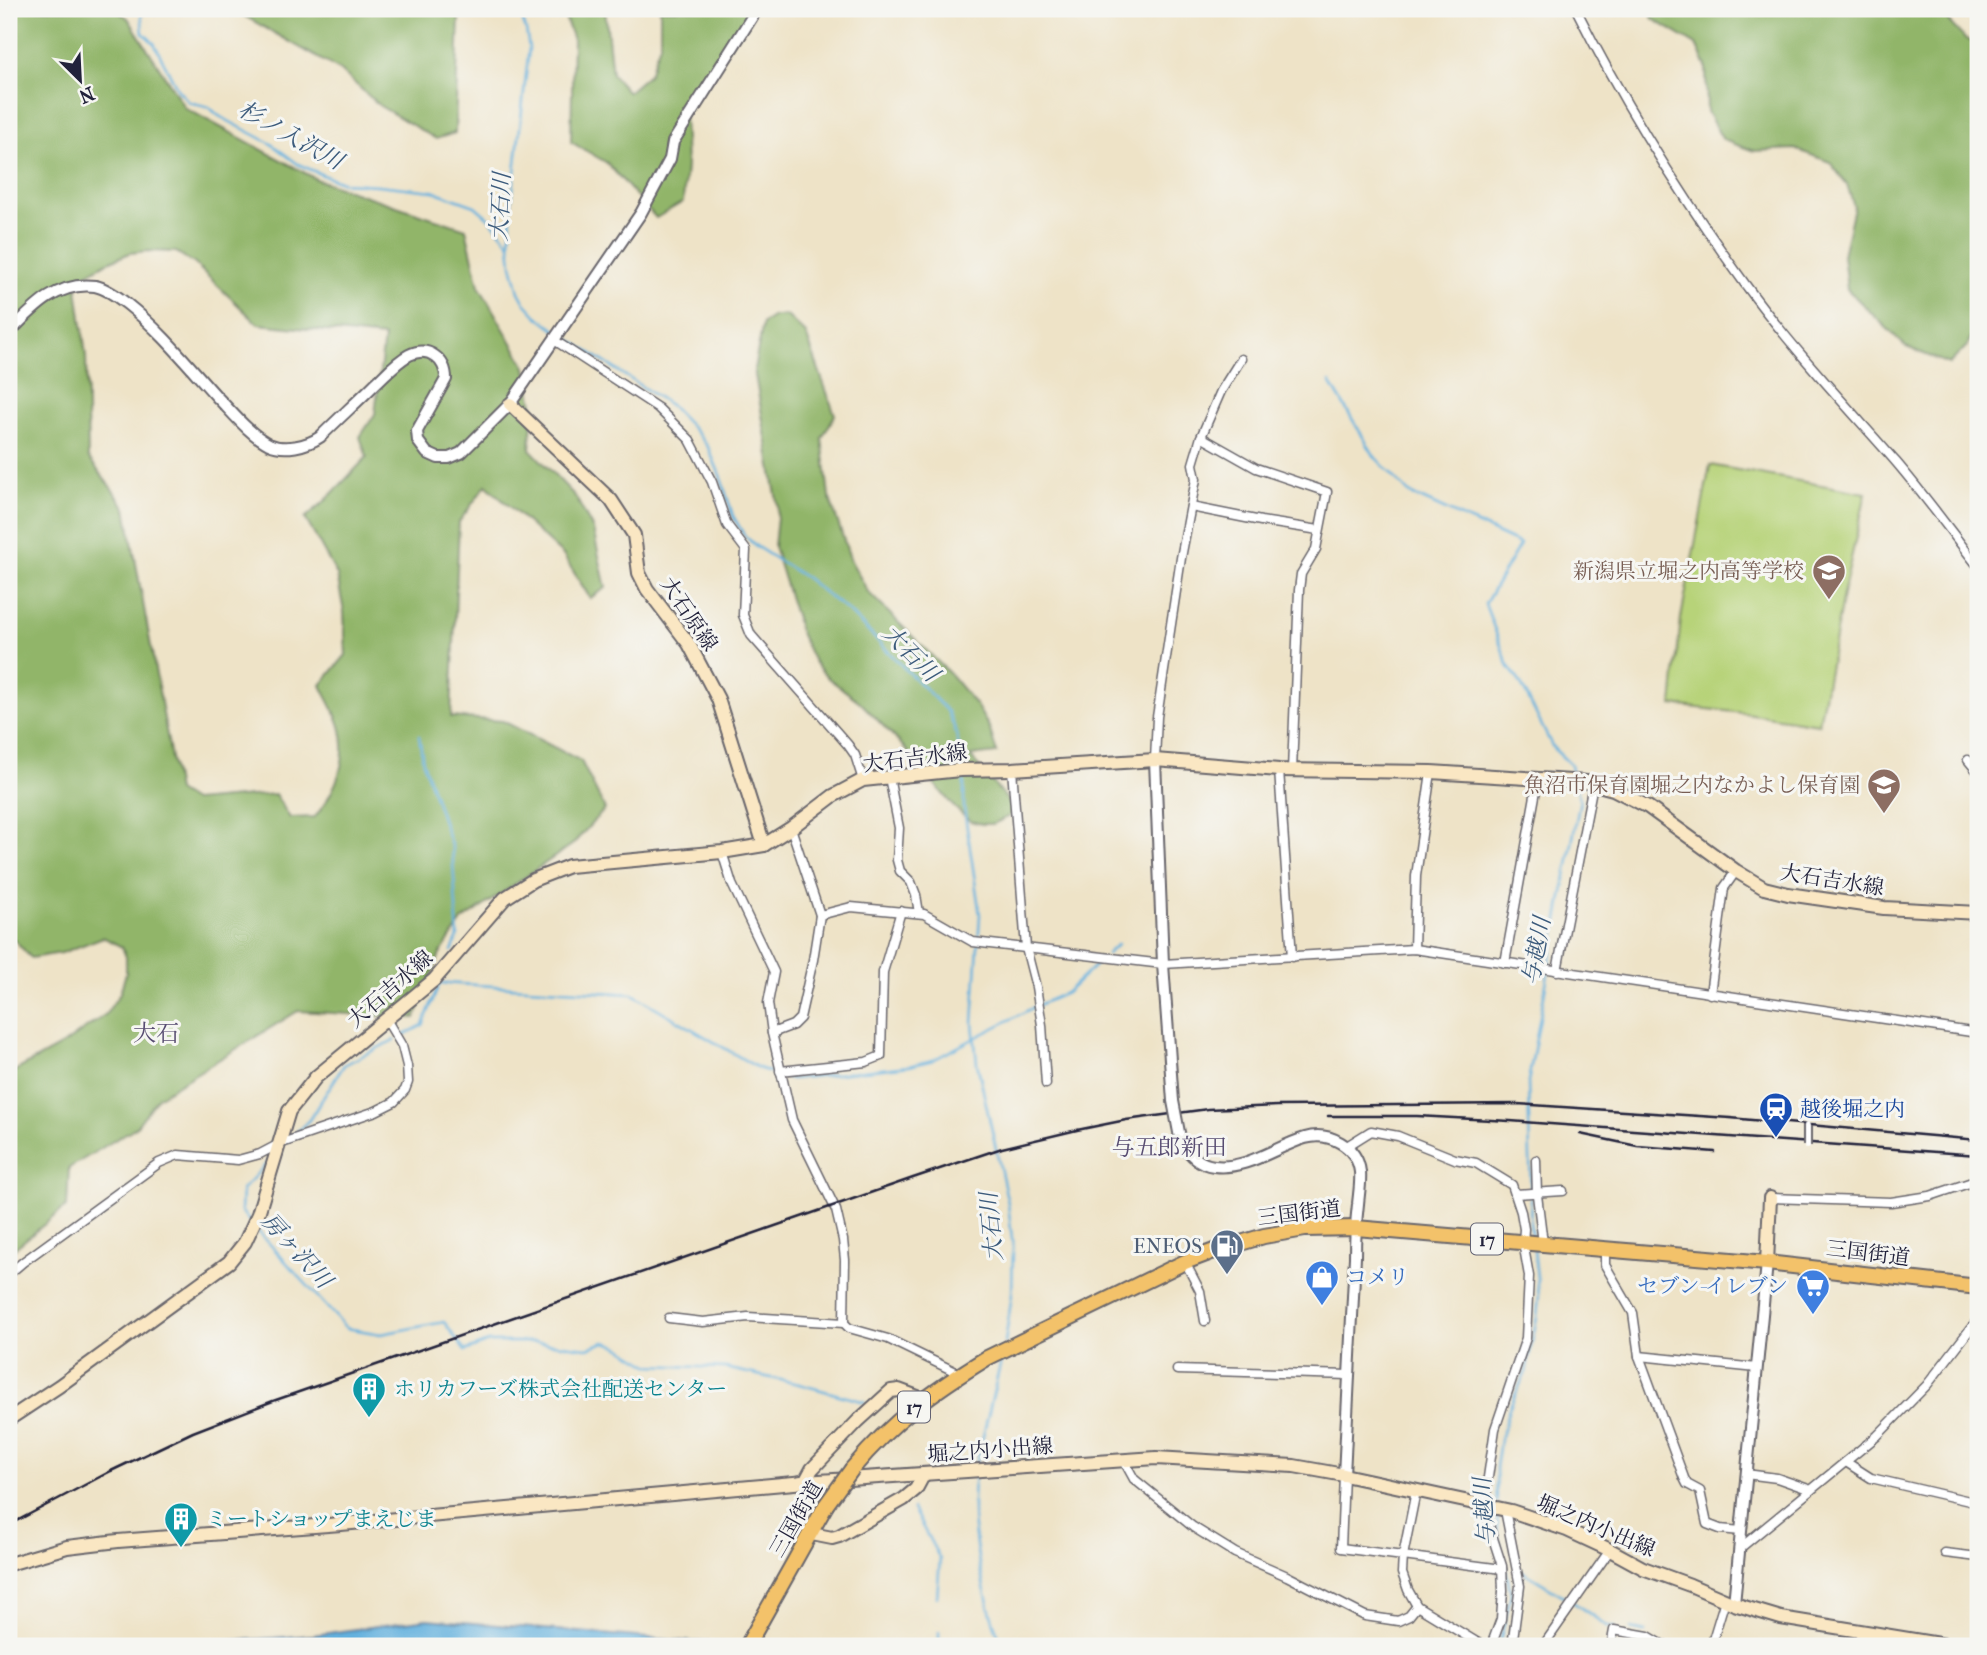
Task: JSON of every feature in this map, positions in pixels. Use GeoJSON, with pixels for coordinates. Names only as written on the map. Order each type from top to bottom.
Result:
{"type":"FeatureCollection","features":[{"type":"Feature","properties":{"kind":"highway","name":"三国街道"},"geometry":{"type":"LineString","coordinates":[[747,1646],[826,1506],[852,1469],[888,1429],[923,1399],[987,1358],[1185,1262],[1264,1236],[1305,1229],[1356,1228],[1767,1263],[1978,1287]]}},
{"type":"Feature","properties":{"kind":"main road","name":"大石原線"},"geometry":{"type":"LineString","coordinates":[[510,404],[611,500],[634,535],[639,573],[647,589],[688,644],[718,699],[764,845]]}},
{"type":"Feature","properties":{"kind":"main road","name":"大石吉水線"},"geometry":{"type":"LineString","coordinates":[[9,1419],[229,1262],[245,1241],[258,1214],[289,1111],[316,1077],[434,980],[506,898],[533,880],[569,866],[722,852],[764,845],[833,796],[863,780],[964,770],[1155,760],[1285,770],[1431,772],[1593,784],[1613,789],[1648,807],[1764,888],[1884,908],[1978,913]]}},
{"type":"Feature","properties":{"kind":"main road"},"geometry":{"type":"LineString","coordinates":[[1767,1263],[1770,1198]]}},
{"type":"Feature","properties":{"kind":"main road"},"geometry":{"type":"LineString","coordinates":[[805,1482],[812,1469],[891,1391],[900,1390],[923,1399]]}},
{"type":"Feature","properties":{"kind":"main road","name":"堀之内小出線"},"geometry":{"type":"LineString","coordinates":[[9,1564],[67,1547],[118,1541],[805,1482],[1156,1458],[1294,1466],[1496,1508],[1567,1530],[1643,1568],[1730,1602],[1782,1618],[1869,1640],[1951,1646]]}},
{"type":"Feature","properties":{"kind":"main road"},"geometry":{"type":"LineString","coordinates":[[812,1534],[832,1538],[839,1536],[904,1499],[916,1489],[924,1474]]}},
{"type":"Feature","properties":{"kind":"street"},"geometry":{"type":"LineString","coordinates":[[9,333],[48,296],[71,287],[96,286],[142,316],[232,412],[266,443],[274,446],[310,444],[395,365],[410,355],[421,352],[432,354],[439,358],[446,369],[446,379],[417,431],[418,441],[427,453],[438,458],[449,458],[461,453],[510,404],[640,214],[670,159],[673,142],[757,9]]}},
{"type":"Feature","properties":{"kind":"street"},"geometry":{"type":"LineString","coordinates":[[1577,9],[1602,59],[1656,150],[1744,283],[1902,469],[1978,566]]}},
{"type":"Feature","properties":{"kind":"street"},"geometry":{"type":"LineString","coordinates":[[556,338],[658,408],[690,440],[712,482],[727,525],[746,550],[743,615],[751,635],[855,755],[863,780]]}},
{"type":"Feature","properties":{"kind":"street"},"geometry":{"type":"LineString","coordinates":[[1241,359],[1221,391],[1192,464],[1196,479],[1157,716],[1155,760],[1163,964],[1173,1101],[1181,1143],[1194,1159],[1214,1166],[1234,1166],[1255,1160],[1307,1137],[1328,1137],[1347,1146],[1355,1154],[1361,1176],[1356,1228],[1341,1548],[1502,1569]]}},
{"type":"Feature","properties":{"kind":"street"},"geometry":{"type":"LineString","coordinates":[[1201,437],[1256,468],[1327,492],[1316,550],[1301,574],[1285,770],[1292,957]]}},
{"type":"Feature","properties":{"kind":"street"},"geometry":{"type":"LineString","coordinates":[[1191,507],[1319,530]]}},
{"type":"Feature","properties":{"kind":"street"},"geometry":{"type":"LineString","coordinates":[[1968,760],[1978,772]]}},
{"type":"Feature","properties":{"kind":"street"},"geometry":{"type":"LineString","coordinates":[[1012,769],[1026,948],[1042,1025],[1046,1084]]}},
{"type":"Feature","properties":{"kind":"street"},"geometry":{"type":"LineString","coordinates":[[1414,948],[1416,876],[1431,772]]}},
{"type":"Feature","properties":{"kind":"street"},"geometry":{"type":"LineString","coordinates":[[889,778],[899,828],[897,860],[900,872],[911,882],[919,913]]}},
{"type":"Feature","properties":{"kind":"street"},"geometry":{"type":"LineString","coordinates":[[1505,963],[1538,779]]}},
{"type":"Feature","properties":{"kind":"street"},"geometry":{"type":"LineString","coordinates":[[1557,971],[1593,784]]}},
{"type":"Feature","properties":{"kind":"street"},"geometry":{"type":"LineString","coordinates":[[772,1033],[793,1025],[800,1018],[820,915],[791,828]]}},
{"type":"Feature","properties":{"kind":"street"},"geometry":{"type":"LineString","coordinates":[[722,852],[732,884],[774,972],[768,1003],[772,1033],[792,1120],[836,1210],[845,1260],[844,1323]]}},
{"type":"Feature","properties":{"kind":"street"},"geometry":{"type":"LineString","coordinates":[[1710,994],[1724,888],[1736,871]]}},
{"type":"Feature","properties":{"kind":"street"},"geometry":{"type":"LineString","coordinates":[[820,915],[851,908],[919,913],[973,942],[1163,964],[1414,948],[1978,1033]]}},
{"type":"Feature","properties":{"kind":"street"},"geometry":{"type":"LineString","coordinates":[[780,1071],[866,1062],[881,1056],[883,972],[901,911]]}},
{"type":"Feature","properties":{"kind":"street"},"geometry":{"type":"LineString","coordinates":[[9,1274],[159,1163],[178,1155],[191,1154],[238,1160],[376,1111],[394,1102],[408,1083],[402,1046],[386,1019]]}},
{"type":"Feature","properties":{"kind":"street"},"geometry":{"type":"LineString","coordinates":[[1807,1126],[1807,1146]]}},
{"type":"Feature","properties":{"kind":"street"},"geometry":{"type":"LineString","coordinates":[[1347,1146],[1371,1131],[1398,1136],[1455,1158],[1476,1163],[1512,1185],[1521,1194],[1528,1276],[1526,1338],[1495,1429],[1487,1485],[1518,1588],[1512,1646]]}},
{"type":"Feature","properties":{"kind":"street"},"geometry":{"type":"LineString","coordinates":[[1536,1160],[1543,1243]]}},
{"type":"Feature","properties":{"kind":"street"},"geometry":{"type":"LineString","coordinates":[[1770,1198],[1891,1202],[1930,1196],[1978,1180]]}},
{"type":"Feature","properties":{"kind":"street"},"geometry":{"type":"LineString","coordinates":[[1521,1194],[1563,1191]]}},
{"type":"Feature","properties":{"kind":"street"},"geometry":{"type":"LineString","coordinates":[[1605,1248],[1605,1265],[1633,1313],[1639,1356],[1684,1478],[1687,1484],[1700,1491],[1707,1524],[1720,1529],[1741,1531]]}},
{"type":"Feature","properties":{"kind":"street"},"geometry":{"type":"LineString","coordinates":[[1185,1262],[1200,1291],[1205,1321]]}},
{"type":"Feature","properties":{"kind":"street"},"geometry":{"type":"LineString","coordinates":[[1711,1646],[1730,1602],[1739,1549],[1767,1263]]}},
{"type":"Feature","properties":{"kind":"street"},"geometry":{"type":"LineString","coordinates":[[669,1318],[703,1322],[748,1317],[844,1323],[849,1328],[888,1339],[960,1374]]}},
{"type":"Feature","properties":{"kind":"street"},"geometry":{"type":"LineString","coordinates":[[1739,1549],[1877,1436],[1927,1385],[1978,1318]]}},
{"type":"Feature","properties":{"kind":"street"},"geometry":{"type":"LineString","coordinates":[[1639,1356],[1757,1368]]}},
{"type":"Feature","properties":{"kind":"street"},"geometry":{"type":"LineString","coordinates":[[1177,1370],[1349,1375]]}},
{"type":"Feature","properties":{"kind":"street"},"geometry":{"type":"LineString","coordinates":[[1123,1459],[1133,1479],[1193,1527],[1235,1553],[1365,1616],[1398,1621],[1409,1616],[1416,1606]]}},
{"type":"Feature","properties":{"kind":"street"},"geometry":{"type":"LineString","coordinates":[[1846,1462],[1871,1478],[1978,1503]]}},
{"type":"Feature","properties":{"kind":"street"},"geometry":{"type":"LineString","coordinates":[[1746,1474],[1777,1478],[1811,1490]]}},
{"type":"Feature","properties":{"kind":"street"},"geometry":{"type":"LineString","coordinates":[[1416,1491],[1403,1556],[1402,1573],[1408,1590],[1416,1606],[1483,1646]]}},
{"type":"Feature","properties":{"kind":"street"},"geometry":{"type":"LineString","coordinates":[[1491,1646],[1501,1619],[1504,1588],[1502,1569],[1490,1530],[1496,1508]]}},
{"type":"Feature","properties":{"kind":"street"},"geometry":{"type":"LineString","coordinates":[[1543,1646],[1610,1550]]}},
{"type":"Feature","properties":{"kind":"street"},"geometry":{"type":"LineString","coordinates":[[1945,1553],[1978,1557]]}},
{"type":"Feature","properties":{"kind":"street"},"geometry":{"type":"LineString","coordinates":[[1504,1588],[1518,1588]]}},
{"type":"Feature","properties":{"kind":"street"},"geometry":{"type":"LineString","coordinates":[[1611,1646],[1614,1630],[1648,1636],[1665,1646]]}},
{"type":"Feature","properties":{"kind":"street"},"geometry":{"type":"LineString","coordinates":[[1645,1646],[1648,1636]]}},
{"type":"Feature","properties":{"kind":"green space"},"geometry":{"type":"Polygon","coordinates":[[[9,9],[114,9],[128,18],[185,108],[318,180],[466,229],[479,286],[526,367],[533,405],[530,449],[575,496],[593,529],[606,588],[590,598],[563,555],[486,485],[459,522],[451,717],[503,721],[581,761],[605,809],[573,844],[462,921],[440,954],[415,1018],[298,1011],[158,1097],[136,1127],[69,1168],[67,1206],[9,1253],[9,1074],[64,1044],[106,1014],[120,993],[126,973],[126,957],[122,947],[103,937],[62,953],[31,958],[9,934],[9,9]],[[176,252],[130,253],[76,280],[86,356],[88,457],[126,508],[177,791],[193,801],[275,794],[290,818],[315,817],[334,788],[343,754],[340,724],[321,685],[346,655],[344,612],[337,575],[305,518],[367,457],[360,437],[375,414],[384,337],[258,324],[195,264],[176,252]]]}},
{"type":"Feature","properties":{"kind":"green space"},"geometry":{"type":"Polygon","coordinates":[[[232,9],[447,9],[459,16],[455,133],[436,139],[380,106],[341,71],[232,9]]]}},
{"type":"Feature","properties":{"kind":"green space"},"geometry":{"type":"Polygon","coordinates":[[[562,9],[605,9],[612,74],[628,92],[649,74],[660,44],[660,9],[753,9],[684,115],[686,166],[683,202],[656,218],[607,163],[571,142],[573,40],[562,9]]]}},
{"type":"Feature","properties":{"kind":"green space"},"geometry":{"type":"Polygon","coordinates":[[[1650,9],[1937,9],[1965,39],[1976,43],[1978,40],[1978,324],[1967,346],[1949,364],[1906,347],[1847,289],[1843,255],[1854,207],[1847,185],[1830,162],[1795,149],[1754,151],[1723,140],[1707,112],[1706,66],[1696,45],[1653,19],[1650,9]]]}},
{"type":"Feature","properties":{"kind":"green space"},"geometry":{"type":"Polygon","coordinates":[[[774,316],[787,316],[806,334],[835,415],[822,438],[829,496],[851,561],[868,592],[950,674],[976,705],[989,727],[997,753],[970,756],[1016,810],[993,824],[970,821],[954,807],[901,744],[860,702],[828,678],[814,662],[801,635],[774,547],[778,507],[754,369],[763,323],[774,316]]]}},
{"type":"Feature","properties":{"kind":"green space"},"geometry":{"type":"Polygon","coordinates":[[[1710,465],[1866,493],[1843,594],[1819,724],[1672,705],[1681,618],[1710,465]]]}},
{"type":"Feature","properties":{"kind":"water"},"geometry":{"type":"Polygon","coordinates":[[[427,1619],[693,1642],[782,1646],[160,1646],[314,1635],[427,1619]]]}},
{"type":"Feature","properties":{"kind":"waterway","name":"杉ノ入沢川"},"geometry":{"type":"LineString","coordinates":[[141,9],[143,33],[154,43],[178,90],[189,102],[209,107],[219,116],[270,143],[298,164],[325,176],[345,183],[433,191],[475,206],[490,219],[510,244]]}},
{"type":"Feature","properties":{"kind":"waterway","name":"大石川"},"geometry":{"type":"LineString","coordinates":[[519,9],[529,48],[511,207],[512,265],[519,292],[525,303],[558,332]]}},
{"type":"Feature","properties":{"kind":"waterway","name":"大石川"},"geometry":{"type":"LineString","coordinates":[[563,335],[670,405],[697,433],[708,447],[733,516],[744,535],[848,611],[948,712],[955,729],[963,765]]}},
{"type":"Feature","properties":{"kind":"waterway","name":"与越川"},"geometry":{"type":"LineString","coordinates":[[1330,382],[1375,457],[1409,493],[1520,544],[1485,604],[1509,667],[1520,682],[1553,748],[1571,765],[1573,776]]}},
{"type":"Feature","properties":{"kind":"waterway","name":"房ヶ沢川"},"geometry":{"type":"LineString","coordinates":[[419,736],[423,762],[452,848],[458,937],[452,951]]}},
{"type":"Feature","properties":{"kind":"waterway","name":"大石川"},"geometry":{"type":"LineString","coordinates":[[964,775],[964,808],[980,915],[973,1023],[977,1063],[1008,1203],[1013,1248],[1012,1294],[1005,1343]]}},
{"type":"Feature","properties":{"kind":"waterway","name":"与越川"},"geometry":{"type":"LineString","coordinates":[[1532,1240],[1528,1082],[1580,800],[1576,786]]}},
{"type":"Feature","properties":{"kind":"waterway"},"geometry":{"type":"LineString","coordinates":[[1107,954],[1118,944]]}},
{"type":"Feature","properties":{"kind":"waterway"},"geometry":{"type":"LineString","coordinates":[[440,983],[633,994],[758,1068],[792,1079],[909,1066],[933,1060],[1066,993],[1102,959]]}},
{"type":"Feature","properties":{"kind":"waterway","name":"房ヶ沢川"},"geometry":{"type":"LineString","coordinates":[[400,1037],[423,1025],[441,980]]}},
{"type":"Feature","properties":{"kind":"waterway","name":"房ヶ沢川"},"geometry":{"type":"LineString","coordinates":[[293,1136],[309,1120],[344,1065],[394,1040]]}},
{"type":"Feature","properties":{"kind":"waterway","name":"房ヶ沢川"},"geometry":{"type":"LineString","coordinates":[[249,1221],[241,1211],[242,1190],[269,1161]]}},
{"type":"Feature","properties":{"kind":"waterway","name":"房ヶ沢川"},"geometry":{"type":"LineString","coordinates":[[256,1229],[346,1328],[381,1334],[444,1322],[465,1351],[488,1342],[537,1342],[587,1348],[605,1342],[616,1345],[649,1365],[725,1368],[865,1402]]}},
{"type":"Feature","properties":{"kind":"waterway","name":"与越川"},"geometry":{"type":"LineString","coordinates":[[1497,1502],[1496,1468],[1500,1440],[1509,1408],[1526,1372],[1537,1317],[1539,1296],[1534,1250]]}},
{"type":"Feature","properties":{"kind":"waterway","name":"大石川"},"geometry":{"type":"LineString","coordinates":[[976,1465],[1002,1357]]}},
{"type":"Feature","properties":{"kind":"waterway","name":"大石川"},"geometry":{"type":"LineString","coordinates":[[975,1476],[975,1539],[983,1585],[1002,1646]]}},
{"type":"Feature","properties":{"kind":"waterway","name":"房ヶ沢川"},"geometry":{"type":"LineString","coordinates":[[913,1509],[940,1559],[937,1597]]}},
{"type":"Feature","properties":{"kind":"waterway","name":"与越川"},"geometry":{"type":"LineString","coordinates":[[1497,1512],[1502,1554]]}},
{"type":"Feature","properties":{"kind":"waterway","name":"与越川"},"geometry":{"type":"LineString","coordinates":[[1499,1646],[1511,1594],[1506,1571]]}},
{"type":"Feature","properties":{"kind":"waterway"},"geometry":{"type":"LineString","coordinates":[[1522,1571],[1607,1626],[1614,1627]]}},
{"type":"Feature","properties":{"kind":"waterway"},"geometry":{"type":"LineString","coordinates":[[1631,1629],[1645,1632]]}},
{"type":"Feature","properties":{"kind":"waterway","name":"房ヶ沢川"},"geometry":{"type":"LineString","coordinates":[[939,1632],[939,1646]]}},
{"type":"Feature","properties":{"kind":"railway"},"geometry":{"type":"LineString","coordinates":[[9,1525],[111,1471],[193,1432],[273,1401],[1002,1148],[1126,1120],[1208,1109],[1277,1106],[1517,1104],[1730,1118],[1978,1140]]}},
{"type":"Feature","properties":{"kind":"railway"},"geometry":{"type":"LineString","coordinates":[[1328,1116],[1417,1116],[1510,1121],[1978,1155]]}},
{"type":"Feature","properties":{"kind":"railway"},"geometry":{"type":"LineString","coordinates":[[1580,1134],[1637,1146],[1715,1152]]}},
{"type":"Feature","properties":{"kind":"place","name":"新潟県立堀之内高等学校"},"geometry":{"type":"Point","coordinates":[1829,601]}},
{"type":"Feature","properties":{"kind":"place","name":"魚沼市保育園堀之内なかよし保育園"},"geometry":{"type":"Point","coordinates":[1884,815]}},
{"type":"Feature","properties":{"kind":"place","name":"越後堀之内"},"geometry":{"type":"Point","coordinates":[1776,1139]}},
{"type":"Feature","properties":{"kind":"place","name":"ENEOS"},"geometry":{"type":"Point","coordinates":[1227,1276]}},
{"type":"Feature","properties":{"kind":"place","name":"コメリ"},"geometry":{"type":"Point","coordinates":[1322,1307]}},
{"type":"Feature","properties":{"kind":"place","name":"セブン-イレブン"},"geometry":{"type":"Point","coordinates":[1813,1316]}},
{"type":"Feature","properties":{"kind":"place","name":"ホリカフーズ株式会社配送センター"},"geometry":{"type":"Point","coordinates":[369,1419]}},
{"type":"Feature","properties":{"kind":"place","name":"ミートショップまえじま"},"geometry":{"type":"Point","coordinates":[181,1549]}},
{"type":"Feature","properties":{"kind":"district","name":"大石"},"geometry":{"type":"Point","coordinates":[156,1033]}},
{"type":"Feature","properties":{"kind":"district","name":"与五郎新田"},"geometry":{"type":"Point","coordinates":[1169,1147]}}]}
